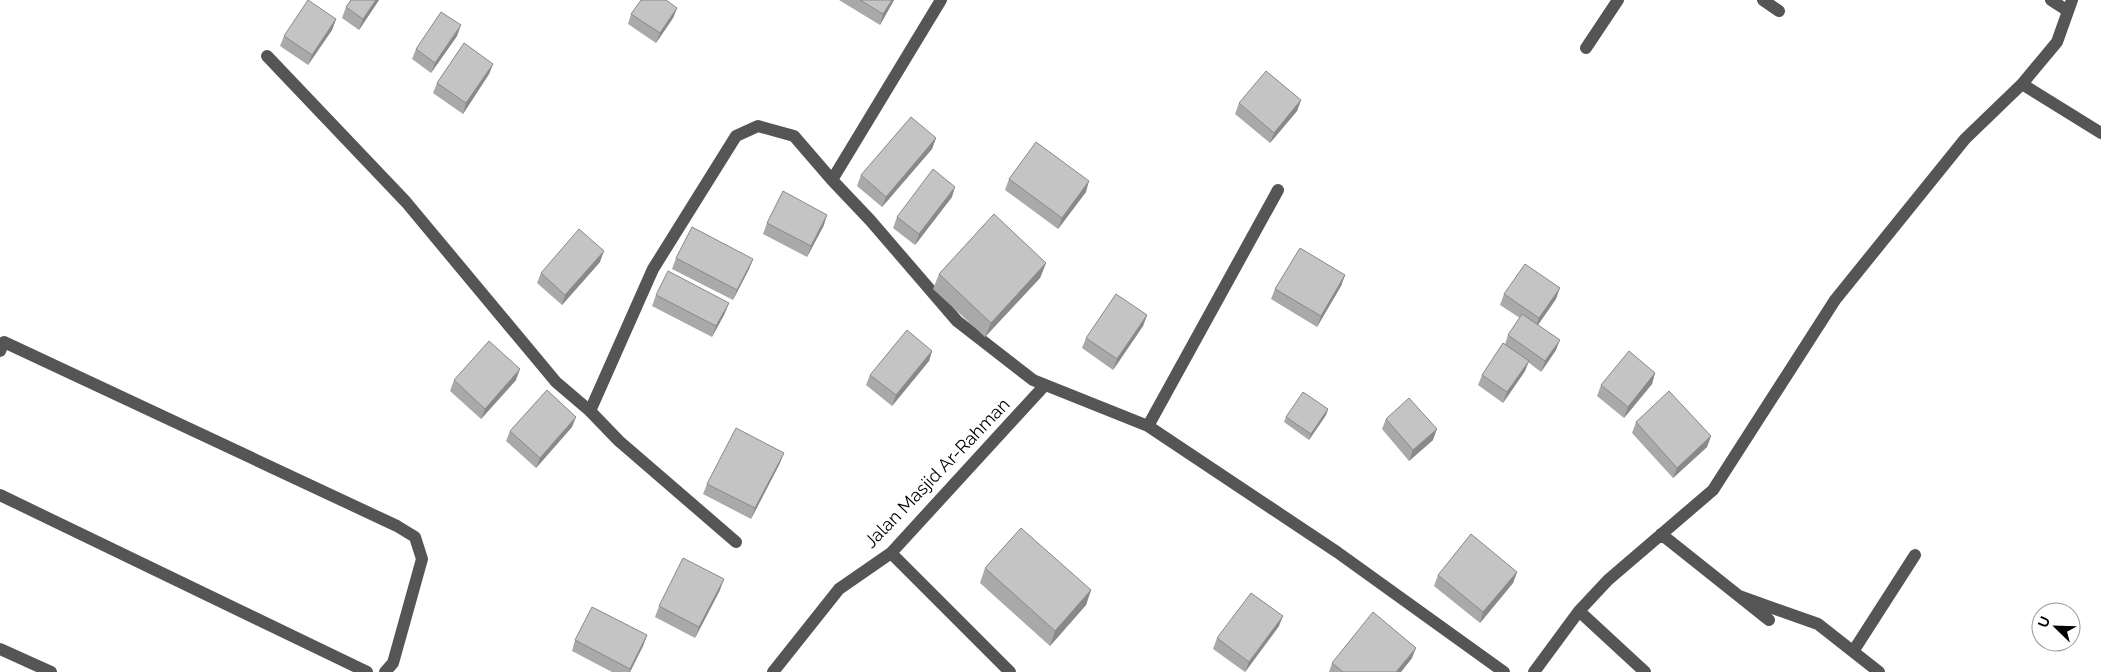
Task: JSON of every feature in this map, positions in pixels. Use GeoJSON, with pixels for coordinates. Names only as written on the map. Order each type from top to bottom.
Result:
{"type":"FeatureCollection","features":[{"type":"Feature","properties":{"kind":"street"},"geometry":{"type":"LineString","coordinates":[[832,180],[941,0]]}},
{"type":"Feature","properties":{"kind":"street"},"geometry":{"type":"LineString","coordinates":[[1586,48],[1618,0]]}},
{"type":"Feature","properties":{"kind":"street"},"geometry":{"type":"LineString","coordinates":[[1763,0],[1779,11]]}},
{"type":"Feature","properties":{"kind":"street"},"geometry":{"type":"LineString","coordinates":[[1534,672],[1579,611],[1608,580],[1713,490],[1835,300],[1965,139],[2022,84],[2056,42],[2070,6],[2051,0]]}},
{"type":"Feature","properties":{"kind":"street"},"geometry":{"type":"LineString","coordinates":[[267,56],[406,202],[556,382],[590,411],[619,441],[736,542]]}},
{"type":"Feature","properties":{"kind":"street"},"geometry":{"type":"LineString","coordinates":[[2022,84],[2101,133]]}},
{"type":"Feature","properties":{"kind":"street"},"geometry":{"type":"LineString","coordinates":[[590,411],[653,269],[736,136],[758,126],[794,136],[870,220],[957,322],[1033,380],[1148,426],[1337,552],[1504,672]]}},
{"type":"Feature","properties":{"kind":"street"},"geometry":{"type":"LineString","coordinates":[[1148,426],[1278,190]]}},
{"type":"Feature","properties":{"kind":"street"},"geometry":{"type":"LineString","coordinates":[[0,351],[4,342],[396,526],[415,537],[422,559],[393,663],[385,672]]}},
{"type":"Feature","properties":{"kind":"street","name":"Jalan Masjid Ar-Rahman"},"geometry":{"type":"LineString","coordinates":[[773,672],[839,588],[891,553],[1046,385]]}},
{"type":"Feature","properties":{"kind":"street"},"geometry":{"type":"LineString","coordinates":[[0,495],[367,672]]}},
{"type":"Feature","properties":{"kind":"street"},"geometry":{"type":"LineString","coordinates":[[1661,534],[1769,620]]}},
{"type":"Feature","properties":{"kind":"street"},"geometry":{"type":"LineString","coordinates":[[891,553],[1010,672]]}},
{"type":"Feature","properties":{"kind":"street"},"geometry":{"type":"LineString","coordinates":[[1854,650],[1915,554]]}},
{"type":"Feature","properties":{"kind":"street"},"geometry":{"type":"LineString","coordinates":[[1739,596],[1818,624],[1854,650],[1879,672]]}},
{"type":"Feature","properties":{"kind":"street"},"geometry":{"type":"LineString","coordinates":[[1579,611],[1645,672]]}},
{"type":"Feature","properties":{"kind":"street"},"geometry":{"type":"LineString","coordinates":[[0,649],[51,672]]}},
{"type":"Feature","properties":{"kind":"building"},"geometry":{"type":"Polygon","coordinates":[[[308,0],[336,19],[312,55],[284,36],[308,0]]]}},
{"type":"Feature","properties":{"kind":"building"},"geometry":{"type":"Polygon","coordinates":[[[351,0],[376,0],[363,19],[346,7],[351,0]]]}},
{"type":"Feature","properties":{"kind":"building"},"geometry":{"type":"Polygon","coordinates":[[[641,0],[666,0],[677,8],[660,33],[631,14],[641,0]]]}},
{"type":"Feature","properties":{"kind":"building"},"geometry":{"type":"Polygon","coordinates":[[[860,0],[892,0],[883,14],[860,0]]]}},
{"type":"Feature","properties":{"kind":"building"},"geometry":{"type":"Polygon","coordinates":[[[441,12],[461,25],[435,63],[416,49],[441,12]]]}},
{"type":"Feature","properties":{"kind":"building"},"geometry":{"type":"Polygon","coordinates":[[[464,43],[493,64],[466,103],[437,83],[464,43]]]}},
{"type":"Feature","properties":{"kind":"building"},"geometry":{"type":"Polygon","coordinates":[[[1266,71],[1301,100],[1274,133],[1239,103],[1266,71]]]}},
{"type":"Feature","properties":{"kind":"building"},"geometry":{"type":"Polygon","coordinates":[[[911,117],[936,138],[886,197],[861,175],[911,117]]]}},
{"type":"Feature","properties":{"kind":"building"},"geometry":{"type":"Polygon","coordinates":[[[1036,142],[1089,181],[1062,218],[1009,179],[1036,142]]]}},
{"type":"Feature","properties":{"kind":"building"},"geometry":{"type":"Polygon","coordinates":[[[933,169],[955,187],[919,234],[897,217],[933,169]]]}},
{"type":"Feature","properties":{"kind":"building"},"geometry":{"type":"Polygon","coordinates":[[[783,191],[827,215],[811,246],[767,223],[783,191]]]}},
{"type":"Feature","properties":{"kind":"building"},"geometry":{"type":"Polygon","coordinates":[[[994,214],[1046,263],[991,323],[939,274],[994,214]]]}},
{"type":"Feature","properties":{"kind":"building"},"geometry":{"type":"Polygon","coordinates":[[[692,227],[753,259],[737,290],[676,258],[692,227]]]}},
{"type":"Feature","properties":{"kind":"building"},"geometry":{"type":"Polygon","coordinates":[[[579,229],[604,251],[565,295],[541,273],[579,229]]]}},
{"type":"Feature","properties":{"kind":"building"},"geometry":{"type":"Polygon","coordinates":[[[1300,248],[1345,275],[1321,316],[1275,289],[1300,248]]]}},
{"type":"Feature","properties":{"kind":"building"},"geometry":{"type":"Polygon","coordinates":[[[1525,264],[1560,288],[1539,318],[1504,294],[1525,264]]]}},
{"type":"Feature","properties":{"kind":"building"},"geometry":{"type":"Polygon","coordinates":[[[668,271],[729,303],[716,326],[656,295],[668,271]]]}},
{"type":"Feature","properties":{"kind":"building"},"geometry":{"type":"Polygon","coordinates":[[[1116,294],[1147,315],[1117,359],[1086,338],[1116,294]]]}},
{"type":"Feature","properties":{"kind":"building"},"geometry":{"type":"Polygon","coordinates":[[[1522,314],[1560,340],[1545,361],[1508,335],[1522,314]]]}},
{"type":"Feature","properties":{"kind":"building"},"geometry":{"type":"Polygon","coordinates":[[[907,330],[932,351],[896,395],[870,375],[907,330]]]}},
{"type":"Feature","properties":{"kind":"building"},"geometry":{"type":"Polygon","coordinates":[[[489,341],[520,369],[485,409],[454,380],[489,341]]]}},
{"type":"Feature","properties":{"kind":"building"},"geometry":{"type":"Polygon","coordinates":[[[1503,343],[1529,361],[1507,392],[1482,375],[1503,343]]]}},
{"type":"Feature","properties":{"kind":"building"},"geometry":{"type":"Polygon","coordinates":[[[1629,351],[1655,373],[1628,407],[1601,385],[1629,351]]]}},
{"type":"Feature","properties":{"kind":"building"},"geometry":{"type":"Polygon","coordinates":[[[547,390],[576,417],[540,458],[510,431],[547,390]]]}},
{"type":"Feature","properties":{"kind":"building"},"geometry":{"type":"Polygon","coordinates":[[[1669,391],[1711,436],[1677,468],[1636,422],[1669,391]]]}},
{"type":"Feature","properties":{"kind":"building"},"geometry":{"type":"Polygon","coordinates":[[[1303,392],[1328,409],[1311,434],[1286,417],[1303,392]]]}},
{"type":"Feature","properties":{"kind":"building"},"geometry":{"type":"Polygon","coordinates":[[[1409,398],[1437,429],[1413,450],[1386,419],[1409,398]]]}},
{"type":"Feature","properties":{"kind":"building"},"geometry":{"type":"Polygon","coordinates":[[[736,428],[784,453],[755,508],[707,484],[736,428]]]}},
{"type":"Feature","properties":{"kind":"building"},"geometry":{"type":"Polygon","coordinates":[[[1021,528],[1091,590],[1055,631],[985,568],[1021,528]]]}},
{"type":"Feature","properties":{"kind":"building"},"geometry":{"type":"Polygon","coordinates":[[[1471,534],[1517,572],[1483,612],[1438,575],[1471,534]]]}},
{"type":"Feature","properties":{"kind":"building"},"geometry":{"type":"Polygon","coordinates":[[[683,558],[724,579],[699,627],[659,606],[683,558]]]}},
{"type":"Feature","properties":{"kind":"building"},"geometry":{"type":"Polygon","coordinates":[[[1251,593],[1283,616],[1249,662],[1217,638],[1251,593]]]}},
{"type":"Feature","properties":{"kind":"building"},"geometry":{"type":"Polygon","coordinates":[[[592,607],[647,635],[630,669],[575,640],[592,607]]]}},
{"type":"Feature","properties":{"kind":"building"},"geometry":{"type":"Polygon","coordinates":[[[1373,612],[1416,648],[1396,672],[1343,672],[1332,663],[1373,612]]]}}]}
